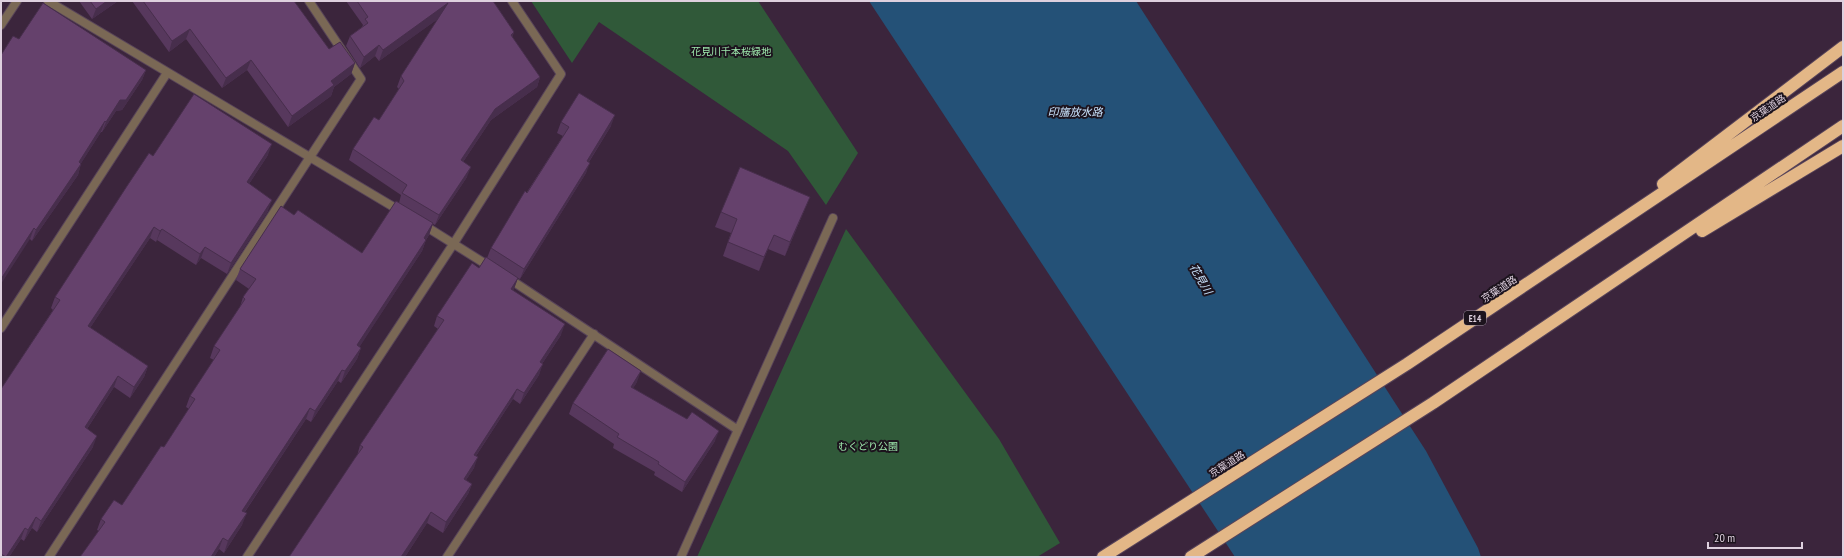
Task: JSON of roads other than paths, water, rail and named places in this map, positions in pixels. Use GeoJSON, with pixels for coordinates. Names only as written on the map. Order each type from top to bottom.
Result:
{"type":"FeatureCollection","features":[{"type":"Feature","properties":{"kind":"highway"},"geometry":{"type":"LineString","coordinates":[[1554,267],[1843,47]]}},
{"type":"Feature","properties":{"kind":"highway","name":"京葉道路"},"geometry":{"type":"LineString","coordinates":[[1103,557],[1407,364],[1554,267],[1843,72]]}},
{"type":"Feature","properties":{"kind":"highway"},"geometry":{"type":"LineString","coordinates":[[1191,557],[1433,403],[1579,306],[1843,126]]}},
{"type":"Feature","properties":{"kind":"highway"},"geometry":{"type":"LineString","coordinates":[[1579,306],[1843,146]]}},
{"type":"Feature","properties":{"kind":"street"},"geometry":{"type":"LineString","coordinates":[[1,25],[17,1]]}},
{"type":"Feature","properties":{"kind":"street"},"geometry":{"type":"LineString","coordinates":[[48,1],[454,243],[738,430]]}},
{"type":"Feature","properties":{"kind":"street"},"geometry":{"type":"LineString","coordinates":[[48,557],[362,79],[309,1]]}},
{"type":"Feature","properties":{"kind":"street"},"geometry":{"type":"LineString","coordinates":[[247,557],[454,243],[561,74],[512,1]]}},
{"type":"Feature","properties":{"kind":"street"},"geometry":{"type":"LineString","coordinates":[[1,328],[167,73]]}},
{"type":"Feature","properties":{"kind":"street"},"geometry":{"type":"LineString","coordinates":[[681,557],[833,218]]}},
{"type":"Feature","properties":{"kind":"street"},"geometry":{"type":"LineString","coordinates":[[447,557],[594,334]]}},
{"type":"Feature","properties":{"kind":"water","name":"印旛放水路"},"geometry":{"type":"Polygon","coordinates":[[[869,1],[1136,1],[1426,451],[1478,548],[1481,557],[1235,557],[869,1]]]}},
{"type":"Feature","properties":{"kind":"park label","name":"花見川千本桜緑地"},"geometry":{"type":"Point","coordinates":[731,51]}},
{"type":"Feature","properties":{"kind":"park label","name":"むくどり公園"},"geometry":{"type":"Point","coordinates":[868,446]}},
{"type":"Feature","properties":{"kind":"water label","name":"花見川"},"geometry":{"type":"Point","coordinates":[1201,279]}}]}
